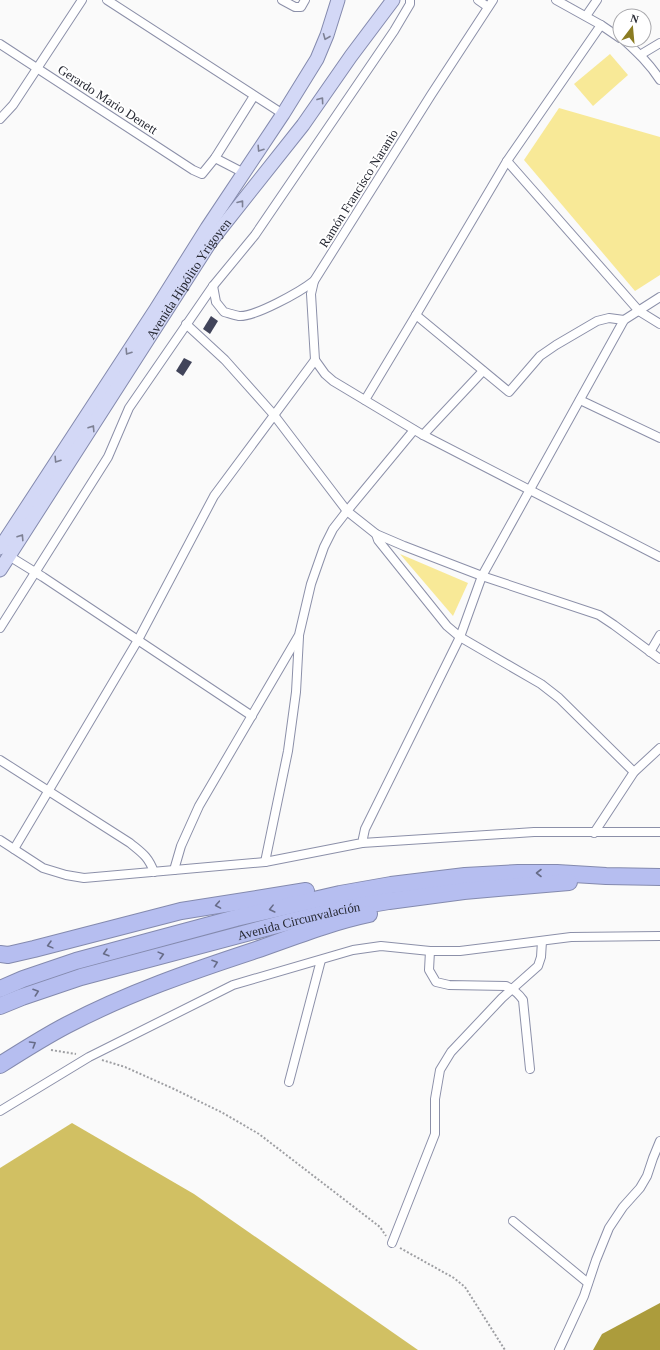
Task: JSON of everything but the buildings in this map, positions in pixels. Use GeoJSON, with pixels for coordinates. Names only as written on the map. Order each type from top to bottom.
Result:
{"type":"FeatureCollection","features":[{"type":"Feature","properties":{"kind":"highway","name":"Avenida Circunvalación"},"geometry":{"type":"LineString","coordinates":[[0,988],[76,961],[288,905],[384,886],[465,876],[518,873],[660,877]]}},
{"type":"Feature","properties":{"kind":"highway"},"geometry":{"type":"LineString","coordinates":[[0,954],[34,949],[181,911],[329,888],[396,880],[465,876]]}},
{"type":"Feature","properties":{"kind":"highway","name":"Avenida Circunvalación"},"geometry":{"type":"LineString","coordinates":[[0,1006],[88,974],[314,916],[389,901],[566,882],[606,876]]}},
{"type":"Feature","properties":{"kind":"highway"},"geometry":{"type":"LineString","coordinates":[[0,1065],[68,1024],[147,988],[311,931],[355,917],[490,896],[530,886]]}},
{"type":"Feature","properties":{"kind":"main road","name":"Avenida Hipólito Yrigoyen"},"geometry":{"type":"LineString","coordinates":[[0,570],[4,552],[207,228],[317,59],[327,35],[338,0]]}},
{"type":"Feature","properties":{"kind":"main road","name":"Avenida Hipólito Yrigoyen"},"geometry":{"type":"LineString","coordinates":[[4,552],[211,241],[303,125],[351,56],[393,0]]}},
{"type":"Feature","properties":{"kind":"street"},"geometry":{"type":"LineString","coordinates":[[0,119],[13,105],[82,0]]}},
{"type":"Feature","properties":{"kind":"street"},"geometry":{"type":"LineString","coordinates":[[108,0],[282,114]]}},
{"type":"Feature","properties":{"kind":"street"},"geometry":{"type":"LineString","coordinates":[[282,0],[295,7],[301,7],[305,0]]}},
{"type":"Feature","properties":{"kind":"street"},"geometry":{"type":"LineString","coordinates":[[0,628],[108,457],[129,408],[213,286],[259,230],[394,31],[410,4],[410,0]]}},
{"type":"Feature","properties":{"kind":"street"},"geometry":{"type":"LineString","coordinates":[[478,0],[491,3]]}},
{"type":"Feature","properties":{"kind":"street"},"geometry":{"type":"LineString","coordinates":[[556,0],[601,24],[612,32]]}},
{"type":"Feature","properties":{"kind":"street"},"geometry":{"type":"LineString","coordinates":[[586,16],[597,0]]}},
{"type":"Feature","properties":{"kind":"street","name":"Ramón Francisco Naranio"},"geometry":{"type":"LineString","coordinates":[[213,286],[216,302],[224,312],[239,316],[253,314],[301,291],[314,281],[431,95],[491,3]]}},
{"type":"Feature","properties":{"kind":"street"},"geometry":{"type":"LineString","coordinates":[[364,400],[507,161],[601,24]]}},
{"type":"Feature","properties":{"kind":"street"},"geometry":{"type":"LineString","coordinates":[[640,55],[660,43]]}},
{"type":"Feature","properties":{"kind":"street","name":"Gerardo Mario Denett"},"geometry":{"type":"LineString","coordinates":[[0,44],[187,166],[202,174],[215,158]]}},
{"type":"Feature","properties":{"kind":"street"},"geometry":{"type":"LineString","coordinates":[[633,48],[653,70],[660,80]]}},
{"type":"Feature","properties":{"kind":"street"},"geometry":{"type":"LineString","coordinates":[[244,173],[215,158],[254,96]]}},
{"type":"Feature","properties":{"kind":"street"},"geometry":{"type":"LineString","coordinates":[[507,161],[639,311],[660,324]]}},
{"type":"Feature","properties":{"kind":"street"},"geometry":{"type":"LineString","coordinates":[[314,281],[311,294],[315,360],[325,374],[333,381],[423,435],[660,557]]}},
{"type":"Feature","properties":{"kind":"street"},"geometry":{"type":"LineString","coordinates":[[362,844],[365,829],[460,637],[482,576],[529,489],[624,320],[660,297]]}},
{"type":"Feature","properties":{"kind":"street"},"geometry":{"type":"LineString","coordinates":[[416,315],[509,392],[540,356],[556,345],[597,321],[609,318],[624,320]]}},
{"type":"Feature","properties":{"kind":"street"},"geometry":{"type":"LineString","coordinates":[[186,324],[225,360],[274,415],[347,511],[376,534],[482,576],[599,616],[614,625],[660,659]]}},
{"type":"Feature","properties":{"kind":"street"},"geometry":{"type":"LineString","coordinates":[[14,849],[138,640],[214,496],[315,360]]}},
{"type":"Feature","properties":{"kind":"street"},"geometry":{"type":"LineString","coordinates":[[423,435],[483,371]]}},
{"type":"Feature","properties":{"kind":"street"},"geometry":{"type":"LineString","coordinates":[[580,400],[660,438]]}},
{"type":"Feature","properties":{"kind":"street"},"geometry":{"type":"LineString","coordinates":[[265,862],[288,751],[296,692],[299,635],[311,584],[324,547],[334,529],[347,511],[414,430]]}},
{"type":"Feature","properties":{"kind":"street"},"geometry":{"type":"LineString","coordinates":[[376,534],[378,540],[447,626],[460,637],[541,684],[559,698],[634,772]]}},
{"type":"Feature","properties":{"kind":"street"},"geometry":{"type":"LineString","coordinates":[[4,552],[252,716]]}},
{"type":"Feature","properties":{"kind":"street"},"geometry":{"type":"LineString","coordinates":[[174,870],[181,846],[199,806],[299,635]]}},
{"type":"Feature","properties":{"kind":"street"},"geometry":{"type":"LineString","coordinates":[[650,652],[660,635]]}},
{"type":"Feature","properties":{"kind":"street"},"geometry":{"type":"LineString","coordinates":[[594,833],[634,772],[660,748]]}},
{"type":"Feature","properties":{"kind":"street"},"geometry":{"type":"LineString","coordinates":[[0,760],[130,843],[150,861],[154,872]]}},
{"type":"Feature","properties":{"kind":"street"},"geometry":{"type":"LineString","coordinates":[[0,840],[44,868],[66,875],[84,878],[265,862],[362,844],[534,832],[660,832]]}},
{"type":"Feature","properties":{"kind":"street"},"geometry":{"type":"LineString","coordinates":[[0,1111],[89,1057],[233,985],[353,950],[381,946],[430,951],[460,952],[571,937],[660,936]]}},
{"type":"Feature","properties":{"kind":"street"},"geometry":{"type":"LineString","coordinates":[[392,1243],[435,1134],[435,1100],[440,1070],[451,1052],[502,998],[538,966],[541,957],[542,941]]}},
{"type":"Feature","properties":{"kind":"street"},"geometry":{"type":"LineString","coordinates":[[430,951],[429,970],[436,982],[448,985],[506,986],[519,994],[523,1000],[530,1069]]}},
{"type":"Feature","properties":{"kind":"street"},"geometry":{"type":"LineString","coordinates":[[289,1082],[321,960]]}},
{"type":"Feature","properties":{"kind":"street"},"geometry":{"type":"LineString","coordinates":[[558,1350],[584,1296],[609,1228],[623,1207],[640,1188],[647,1176],[660,1141]]}},
{"type":"Feature","properties":{"kind":"street"},"geometry":{"type":"LineString","coordinates":[[513,1221],[588,1283]]}},
{"type":"Feature","properties":{"kind":"path"},"geometry":{"type":"LineString","coordinates":[[30,1046],[89,1057],[132,1070],[221,1112],[259,1134],[380,1227],[392,1243],[454,1278],[465,1287],[505,1350]]}},
{"type":"Feature","properties":{"kind":"shaded area"},"geometry":{"type":"Polygon","coordinates":[[[610,54],[628,75],[593,106],[574,84],[610,54]]]}},
{"type":"Feature","properties":{"kind":"shaded area"},"geometry":{"type":"Polygon","coordinates":[[[559,108],[660,137],[660,275],[635,291],[524,160],[559,108]]]}},
{"type":"Feature","properties":{"kind":"shaded area"},"geometry":{"type":"Polygon","coordinates":[[[400,554],[468,583],[453,616],[400,554]]]}},
{"type":"Feature","properties":{"kind":"shaded area"},"geometry":{"type":"Polygon","coordinates":[[[72,1123],[194,1194],[418,1350],[0,1350],[0,1168],[72,1123]]]}},
{"type":"Feature","properties":{"kind":"shaded area"},"geometry":{"type":"Polygon","coordinates":[[[660,1303],[660,1350],[593,1350],[602,1334],[660,1303]]]}}]}
